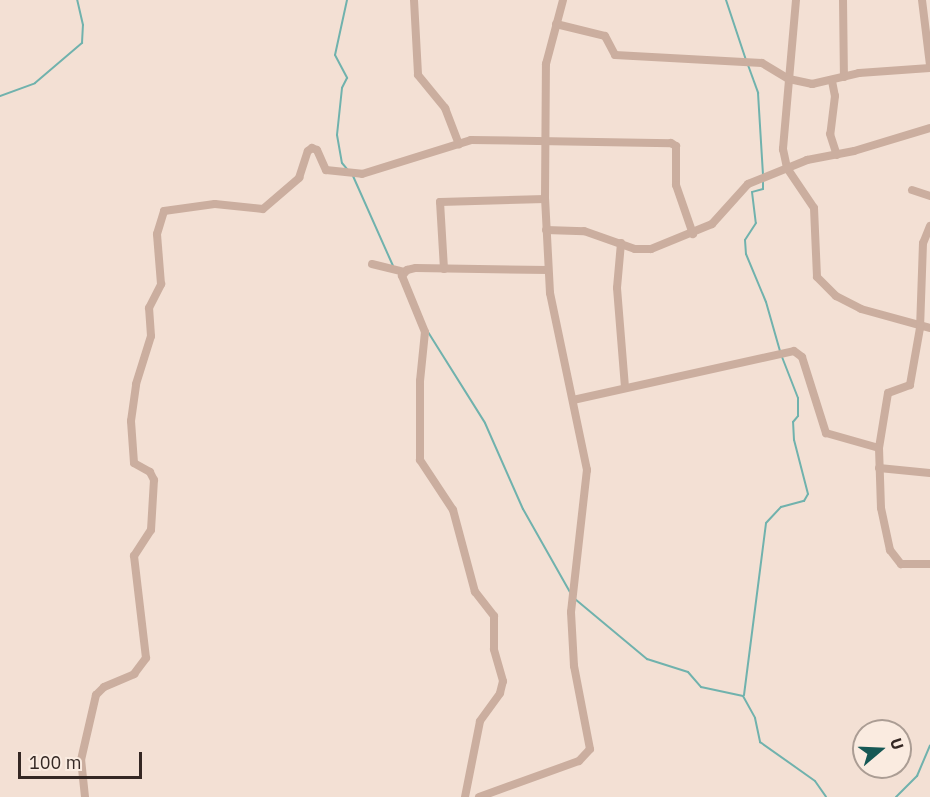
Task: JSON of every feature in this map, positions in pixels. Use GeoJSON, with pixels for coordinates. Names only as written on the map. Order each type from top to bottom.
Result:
{"type":"FeatureCollection","features":[{"type":"Feature","properties":{"kind":"street"},"geometry":{"type":"LineString","coordinates":[[414,0],[418,75],[445,108],[459,144]]}},
{"type":"Feature","properties":{"kind":"street"},"geometry":{"type":"LineString","coordinates":[[479,797],[579,761],[588,753],[590,744],[574,666],[571,612],[587,470],[553,312],[546,230],[544,143],[546,64],[563,0]]}},
{"type":"Feature","properties":{"kind":"street"},"geometry":{"type":"LineString","coordinates":[[796,0],[783,149],[788,168],[813,202],[819,281],[861,309],[920,328],[930,328]]}},
{"type":"Feature","properties":{"kind":"street"},"geometry":{"type":"LineString","coordinates":[[843,0],[844,77]]}},
{"type":"Feature","properties":{"kind":"street"},"geometry":{"type":"LineString","coordinates":[[556,24],[605,36],[615,55],[762,63],[789,79],[812,84],[859,73],[930,67],[927,12],[922,0]]}},
{"type":"Feature","properties":{"kind":"street"},"geometry":{"type":"LineString","coordinates":[[832,81],[835,96],[830,134],[837,154]]}},
{"type":"Feature","properties":{"kind":"street"},"geometry":{"type":"LineString","coordinates":[[546,230],[584,231],[621,243],[651,249],[693,234],[712,224],[748,184],[788,168],[930,128]]}},
{"type":"Feature","properties":{"kind":"street"},"geometry":{"type":"LineString","coordinates":[[85,797],[81,760],[96,695],[104,687],[134,674],[146,658],[134,556],[151,530],[154,480],[150,472],[134,463],[131,421],[137,378],[150,336],[149,308],[160,284],[156,234],[162,214],[215,204],[263,209],[299,178],[308,151],[312,148],[317,150],[326,170],[362,174],[486,138],[544,143],[674,143],[676,184],[693,234]]}},
{"type":"Feature","properties":{"kind":"street"},"geometry":{"type":"LineString","coordinates":[[912,190],[930,196]]}},
{"type":"Feature","properties":{"kind":"street"},"geometry":{"type":"LineString","coordinates":[[444,269],[440,202],[545,199]]}},
{"type":"Feature","properties":{"kind":"street"},"geometry":{"type":"LineString","coordinates":[[930,226],[920,271],[920,328],[910,385],[888,393],[879,448],[883,529],[894,559],[912,566],[930,564]]}},
{"type":"Feature","properties":{"kind":"street"},"geometry":{"type":"LineString","coordinates":[[621,243],[617,288],[625,388]]}},
{"type":"Feature","properties":{"kind":"street"},"geometry":{"type":"LineString","coordinates":[[372,264],[393,272],[404,272],[416,268],[548,270]]}},
{"type":"Feature","properties":{"kind":"street"},"geometry":{"type":"LineString","coordinates":[[404,272],[403,283],[422,318],[425,332],[417,448],[427,474],[459,522],[475,592],[494,616],[494,649],[503,681],[500,693],[480,721],[465,797]]}},
{"type":"Feature","properties":{"kind":"street"},"geometry":{"type":"LineString","coordinates":[[573,400],[794,351],[802,357],[826,433],[879,448]]}},
{"type":"Feature","properties":{"kind":"street"},"geometry":{"type":"LineString","coordinates":[[879,468],[930,473]]}},
{"type":"Feature","properties":{"kind":"waterway"},"geometry":{"type":"LineString","coordinates":[[0,96],[35,83],[82,43],[83,25],[77,0]]}},
{"type":"Feature","properties":{"kind":"waterway"},"geometry":{"type":"LineString","coordinates":[[347,0],[335,55],[347,78],[342,88],[337,135],[342,163],[347,169]]}},
{"type":"Feature","properties":{"kind":"waterway"},"geometry":{"type":"LineString","coordinates":[[726,0],[746,60]]}},
{"type":"Feature","properties":{"kind":"waterway"},"geometry":{"type":"LineString","coordinates":[[748,65],[758,93],[763,174]]}},
{"type":"Feature","properties":{"kind":"waterway"},"geometry":{"type":"LineString","coordinates":[[353,176],[393,266]]}},
{"type":"Feature","properties":{"kind":"waterway"},"geometry":{"type":"LineString","coordinates":[[763,180],[763,189],[752,192],[756,223],[745,240],[746,254],[766,302],[780,351]]}},
{"type":"Feature","properties":{"kind":"waterway"},"geometry":{"type":"LineString","coordinates":[[428,332],[485,423],[523,509],[570,592]]}},
{"type":"Feature","properties":{"kind":"waterway"},"geometry":{"type":"LineString","coordinates":[[744,695],[766,523],[781,507],[804,501],[808,494],[794,440],[793,422],[798,416],[798,398],[782,357]]}},
{"type":"Feature","properties":{"kind":"waterway"},"geometry":{"type":"LineString","coordinates":[[575,599],[647,659],[688,672],[701,687],[743,696],[755,718],[760,742],[815,781],[826,797]]}},
{"type":"Feature","properties":{"kind":"waterway"},"geometry":{"type":"LineString","coordinates":[[896,797],[917,776],[930,746]]}}]}
